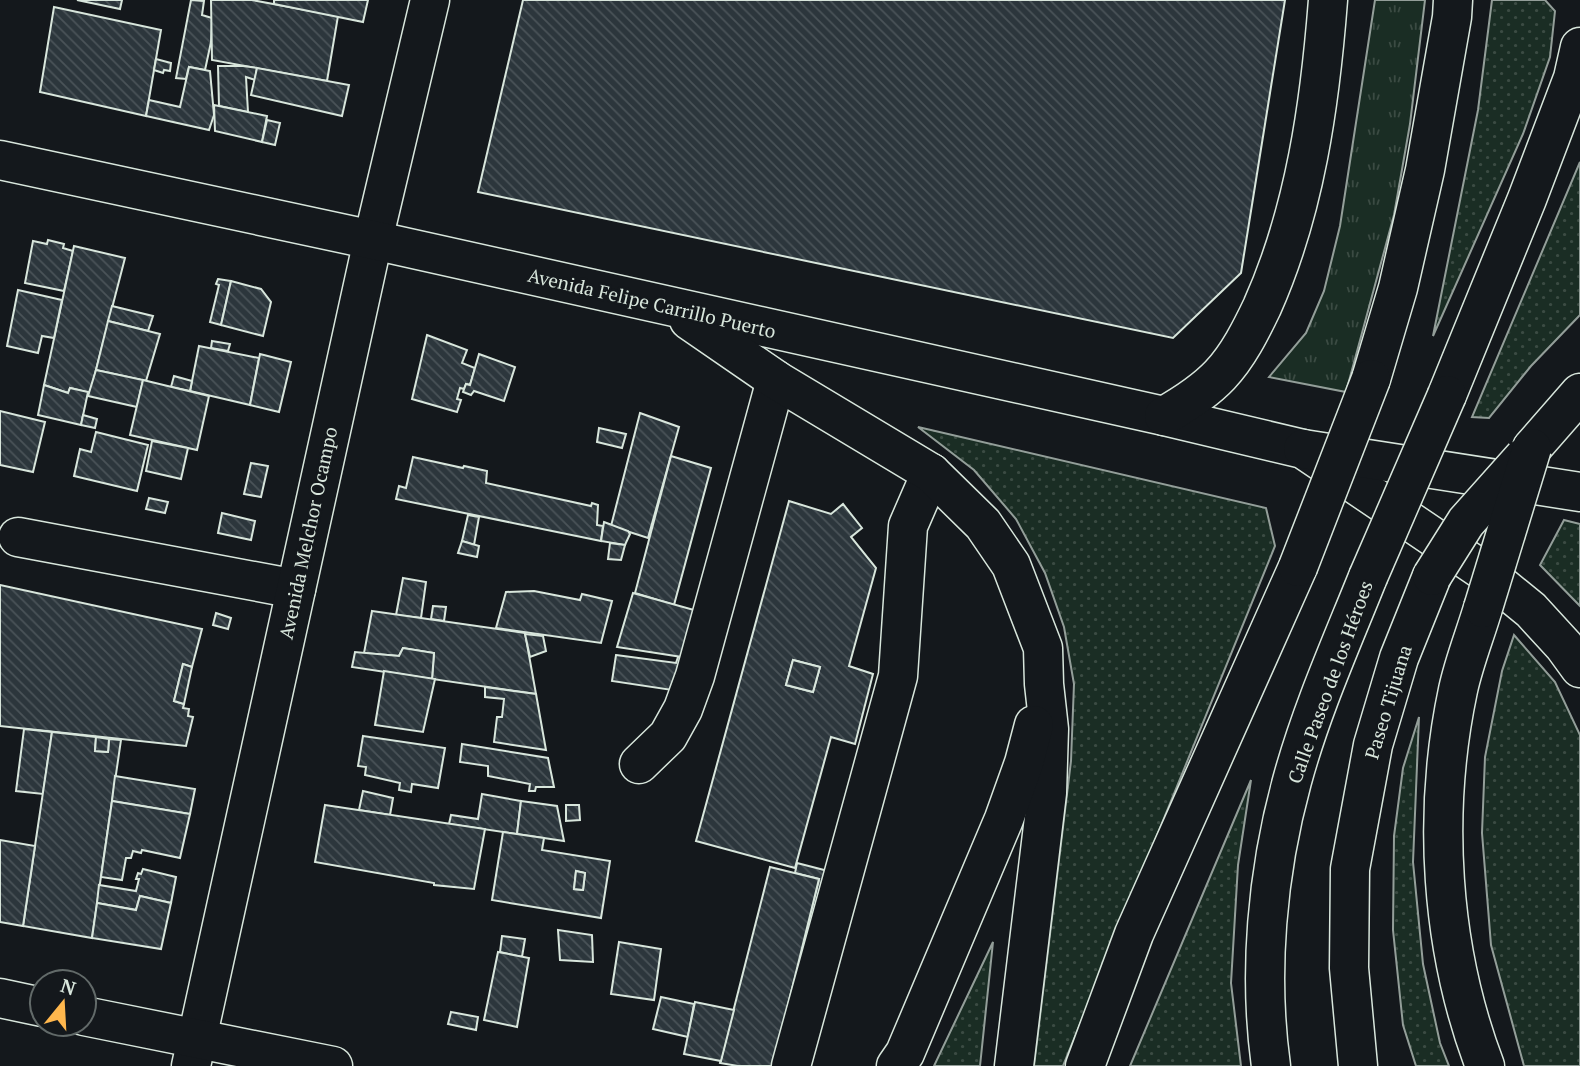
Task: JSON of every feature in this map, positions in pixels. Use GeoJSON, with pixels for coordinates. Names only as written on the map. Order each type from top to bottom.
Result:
{"type":"FeatureCollection","features":[{"type":"Feature","properties":{"kind":"main road","name":"Avenida Melchor Ocampo"},"geometry":{"type":"LineString","coordinates":[[194,1053],[373,240],[429,0]]}},
{"type":"Feature","properties":{"kind":"main road"},"geometry":{"type":"LineString","coordinates":[[1164,416],[1193,399],[1221,374],[1240,348],[1278,270],[1295,220],[1311,134],[1324,50],[1328,0]]}},
{"type":"Feature","properties":{"kind":"main road"},"geometry":{"type":"LineString","coordinates":[[1085,1066],[1134,934],[1298,567],[1371,379],[1398,288],[1425,170],[1453,0]]}},
{"type":"Feature","properties":{"kind":"main road","name":"Calle Paseo de los Héroes"},"geometry":{"type":"LineString","coordinates":[[1271,1066],[1265,984],[1275,858],[1292,782],[1314,714],[1368,577],[1447,395],[1527,199],[1573,78],[1580,47]]}},
{"type":"Feature","properties":{"kind":"main road","name":"Avenida Felipe Carrillo Puerto"},"geometry":{"type":"LineString","coordinates":[[0,160],[373,240],[1303,449],[1580,492]]}},
{"type":"Feature","properties":{"kind":"main road"},"geometry":{"type":"LineString","coordinates":[[673,308],[776,380],[930,473],[983,524],[1012,565],[1043,648],[1049,729],[1047,793],[1014,1066]]}},
{"type":"Feature","properties":{"kind":"main road"},"geometry":{"type":"LineString","coordinates":[[639,764],[668,736],[683,709],[691,687],[766,424],[776,380]]}},
{"type":"Feature","properties":{"kind":"main road","name":"Paseo Tijuana"},"geometry":{"type":"LineString","coordinates":[[1358,1066],[1349,968],[1350,869],[1373,745],[1399,658],[1432,576],[1466,522],[1580,393]]}},
{"type":"Feature","properties":{"kind":"main road"},"geometry":{"type":"LineString","coordinates":[[1485,1066],[1473,1037],[1453,951],[1443,854],[1446,765],[1459,688],[1532,447]]}},
{"type":"Feature","properties":{"kind":"main road"},"geometry":{"type":"LineString","coordinates":[[1303,449],[1482,570],[1531,610],[1580,668]]}},
{"type":"Feature","properties":{"kind":"main road"},"geometry":{"type":"LineString","coordinates":[[792,1066],[898,676],[908,526],[930,473]]}},
{"type":"Feature","properties":{"kind":"main road"},"geometry":{"type":"LineString","coordinates":[[19,537],[296,589]]}},
{"type":"Feature","properties":{"kind":"main road"},"geometry":{"type":"LineString","coordinates":[[896,1066],[905,1053],[1004,819],[1024,763],[1044,684]]}},
{"type":"Feature","properties":{"kind":"main road"},"geometry":{"type":"LineString","coordinates":[[0,998],[28,1004]]}},
{"type":"Feature","properties":{"kind":"main road"},"geometry":{"type":"LineString","coordinates":[[98,1021],[194,1053],[333,1066]]}},
{"type":"Feature","properties":{"kind":"green space"},"geometry":{"type":"Polygon","coordinates":[[[1375,0],[1425,0],[1410,124],[1394,215],[1346,392],[1269,377],[1306,333],[1324,291],[1340,226],[1375,0]]]}},
{"type":"Feature","properties":{"kind":"green space"},"geometry":{"type":"Polygon","coordinates":[[[1492,0],[1545,0],[1555,11],[1550,57],[1523,134],[1433,336],[1478,110],[1492,0]]]}},
{"type":"Feature","properties":{"kind":"green space"},"geometry":{"type":"Polygon","coordinates":[[[1580,162],[1580,315],[1531,366],[1489,418],[1472,417],[1580,162]]]}},
{"type":"Feature","properties":{"kind":"green space"},"geometry":{"type":"Polygon","coordinates":[[[918,427],[1266,508],[1275,546],[1063,1066],[1034,1066],[1071,761],[1074,684],[1064,627],[1045,573],[1016,519],[974,470],[918,427]]]}},
{"type":"Feature","properties":{"kind":"green space"},"geometry":{"type":"Polygon","coordinates":[[[1564,520],[1580,524],[1580,606],[1540,565],[1564,520]]]}},
{"type":"Feature","properties":{"kind":"green space"},"geometry":{"type":"Polygon","coordinates":[[[1514,635],[1555,682],[1580,735],[1580,1066],[1524,1066],[1491,945],[1482,833],[1485,757],[1502,671],[1514,635]]]}},
{"type":"Feature","properties":{"kind":"green space"},"geometry":{"type":"Polygon","coordinates":[[[1419,717],[1413,862],[1423,964],[1440,1043],[1449,1066],[1416,1066],[1403,1025],[1393,930],[1394,836],[1403,768],[1419,717]]]}},
{"type":"Feature","properties":{"kind":"green space"},"geometry":{"type":"Polygon","coordinates":[[[1251,780],[1238,865],[1231,983],[1241,1066],[1130,1066],[1251,780]]]}},
{"type":"Feature","properties":{"kind":"green space"},"geometry":{"type":"Polygon","coordinates":[[[993,942],[980,1066],[934,1066],[993,942]]]}},
{"type":"Feature","properties":{"kind":"building"},"geometry":{"type":"Polygon","coordinates":[[[77,0],[122,0],[120,9],[77,0]]]}},
{"type":"Feature","properties":{"kind":"building"},"geometry":{"type":"Polygon","coordinates":[[[191,0],[204,1],[202,15],[212,18],[211,42],[205,70],[189,67],[186,79],[176,78],[191,0]]]}},
{"type":"Feature","properties":{"kind":"building"},"geometry":{"type":"Polygon","coordinates":[[[211,0],[252,0],[338,16],[327,81],[212,60],[211,0]]]}},
{"type":"Feature","properties":{"kind":"building"},"geometry":{"type":"Polygon","coordinates":[[[274,0],[368,0],[363,22],[274,4],[274,0]]]}},
{"type":"Feature","properties":{"kind":"building"},"geometry":{"type":"Polygon","coordinates":[[[523,0],[1285,0],[1241,273],[1173,338],[478,192],[523,0]]]}},
{"type":"Feature","properties":{"kind":"building"},"geometry":{"type":"Polygon","coordinates":[[[54,7],[161,30],[146,116],[40,92],[54,7]]]}},
{"type":"Feature","properties":{"kind":"building"},"geometry":{"type":"Polygon","coordinates":[[[156,59],[171,63],[170,71],[164,70],[163,73],[154,70],[156,59]]]}},
{"type":"Feature","properties":{"kind":"building"},"geometry":{"type":"Polygon","coordinates":[[[218,66],[257,68],[255,80],[246,77],[248,112],[219,106],[218,66]]]}},
{"type":"Feature","properties":{"kind":"building"},"geometry":{"type":"Polygon","coordinates":[[[189,67],[210,71],[214,115],[209,130],[146,116],[149,100],[180,107],[189,67]]]}},
{"type":"Feature","properties":{"kind":"building"},"geometry":{"type":"Polygon","coordinates":[[[257,68],[349,85],[342,116],[251,95],[257,68]]]}},
{"type":"Feature","properties":{"kind":"building"},"geometry":{"type":"Polygon","coordinates":[[[214,105],[267,116],[262,142],[215,131],[214,105]]]}},
{"type":"Feature","properties":{"kind":"building"},"geometry":{"type":"Polygon","coordinates":[[[267,120],[280,123],[275,145],[262,142],[267,120]]]}},
{"type":"Feature","properties":{"kind":"building"},"geometry":{"type":"Polygon","coordinates":[[[48,240],[64,244],[63,248],[73,251],[64,291],[25,283],[33,241],[47,244],[48,240]]]}},
{"type":"Feature","properties":{"kind":"building"},"geometry":{"type":"Polygon","coordinates":[[[74,246],[125,258],[90,393],[70,388],[68,393],[44,385],[74,246]]]}},
{"type":"Feature","properties":{"kind":"building"},"geometry":{"type":"Polygon","coordinates":[[[218,279],[231,281],[221,325],[210,322],[218,279]]]}},
{"type":"Feature","properties":{"kind":"building"},"geometry":{"type":"Polygon","coordinates":[[[231,281],[261,289],[271,302],[263,336],[221,325],[231,281]]]}},
{"type":"Feature","properties":{"kind":"building"},"geometry":{"type":"Polygon","coordinates":[[[18,290],[62,300],[54,338],[42,336],[38,353],[7,346],[18,290]]]}},
{"type":"Feature","properties":{"kind":"building"},"geometry":{"type":"Polygon","coordinates":[[[112,306],[153,316],[148,331],[108,321],[112,306]]]}},
{"type":"Feature","properties":{"kind":"building"},"geometry":{"type":"Polygon","coordinates":[[[108,321],[160,334],[146,381],[96,370],[108,321]]]}},
{"type":"Feature","properties":{"kind":"building"},"geometry":{"type":"Polygon","coordinates":[[[427,335],[467,350],[462,363],[475,368],[470,385],[466,384],[464,389],[460,388],[457,399],[461,400],[457,412],[412,399],[427,335]]]}},
{"type":"Feature","properties":{"kind":"building"},"geometry":{"type":"Polygon","coordinates":[[[212,341],[230,344],[228,351],[211,348],[212,341]]]}},
{"type":"Feature","properties":{"kind":"building"},"geometry":{"type":"Polygon","coordinates":[[[199,346],[259,358],[250,405],[190,391],[199,346]]]}},
{"type":"Feature","properties":{"kind":"building"},"geometry":{"type":"Polygon","coordinates":[[[260,354],[291,362],[279,412],[250,405],[260,354]]]}},
{"type":"Feature","properties":{"kind":"building"},"geometry":{"type":"Polygon","coordinates":[[[479,354],[515,367],[504,401],[474,391],[471,395],[463,392],[466,384],[470,385],[479,354]]]}},
{"type":"Feature","properties":{"kind":"building"},"geometry":{"type":"Polygon","coordinates":[[[96,370],[143,380],[137,407],[88,396],[96,370]]]}},
{"type":"Feature","properties":{"kind":"building"},"geometry":{"type":"Polygon","coordinates":[[[174,376],[192,381],[190,391],[171,387],[174,376]]]}},
{"type":"Feature","properties":{"kind":"building"},"geometry":{"type":"Polygon","coordinates":[[[143,380],[209,396],[197,450],[130,435],[143,380]]]}},
{"type":"Feature","properties":{"kind":"building"},"geometry":{"type":"Polygon","coordinates":[[[44,385],[68,393],[70,388],[88,392],[81,425],[38,415],[44,385]]]}},
{"type":"Feature","properties":{"kind":"building"},"geometry":{"type":"Polygon","coordinates":[[[0,411],[45,422],[33,472],[0,465],[0,411]]]}},
{"type":"Feature","properties":{"kind":"building"},"geometry":{"type":"Polygon","coordinates":[[[640,413],[679,427],[648,538],[611,526],[640,413]]]}},
{"type":"Feature","properties":{"kind":"building"},"geometry":{"type":"Polygon","coordinates":[[[83,415],[97,419],[95,428],[81,425],[83,415]]]}},
{"type":"Feature","properties":{"kind":"building"},"geometry":{"type":"Polygon","coordinates":[[[599,428],[626,434],[622,448],[597,442],[599,428]]]}},
{"type":"Feature","properties":{"kind":"building"},"geometry":{"type":"Polygon","coordinates":[[[96,432],[148,445],[137,491],[74,476],[80,449],[91,452],[96,432]]]}},
{"type":"Feature","properties":{"kind":"building"},"geometry":{"type":"Polygon","coordinates":[[[152,441],[188,448],[181,479],[146,471],[152,441]]]}},
{"type":"Feature","properties":{"kind":"building"},"geometry":{"type":"Polygon","coordinates":[[[671,456],[711,468],[674,605],[635,593],[671,456]]]}},
{"type":"Feature","properties":{"kind":"building"},"geometry":{"type":"Polygon","coordinates":[[[413,457],[487,471],[486,483],[591,506],[592,503],[598,505],[597,525],[603,526],[601,541],[396,499],[399,486],[406,488],[413,457]]]}},
{"type":"Feature","properties":{"kind":"building"},"geometry":{"type":"Polygon","coordinates":[[[251,463],[268,466],[261,497],[244,494],[251,463]]]}},
{"type":"Feature","properties":{"kind":"building"},"geometry":{"type":"Polygon","coordinates":[[[149,498],[168,502],[165,513],[146,509],[149,498]]]}},
{"type":"Feature","properties":{"kind":"building"},"geometry":{"type":"Polygon","coordinates":[[[789,501],[831,514],[843,504],[862,528],[851,537],[876,568],[849,666],[873,674],[855,744],[831,737],[795,868],[696,841],[789,501]],[[793,660],[786,685],[813,692],[820,667],[793,660]]]}},
{"type":"Feature","properties":{"kind":"building"},"geometry":{"type":"Polygon","coordinates":[[[222,513],[255,521],[251,540],[218,533],[222,513]]]}},
{"type":"Feature","properties":{"kind":"building"},"geometry":{"type":"Polygon","coordinates":[[[468,515],[479,517],[474,545],[462,541],[468,515]]]}},
{"type":"Feature","properties":{"kind":"building"},"geometry":{"type":"Polygon","coordinates":[[[604,522],[628,531],[630,534],[625,545],[601,541],[604,522]]]}},
{"type":"Feature","properties":{"kind":"building"},"geometry":{"type":"Polygon","coordinates":[[[462,541],[479,546],[477,557],[458,553],[462,541]]]}},
{"type":"Feature","properties":{"kind":"building"},"geometry":{"type":"Polygon","coordinates":[[[610,543],[625,545],[621,560],[608,559],[610,543]]]}},
{"type":"Feature","properties":{"kind":"building"},"geometry":{"type":"Polygon","coordinates":[[[403,578],[426,582],[421,618],[396,615],[403,578]]]}},
{"type":"Feature","properties":{"kind":"building"},"geometry":{"type":"Polygon","coordinates":[[[0,585],[202,629],[192,667],[183,664],[174,701],[184,704],[183,708],[189,709],[188,716],[193,717],[186,746],[0,726],[0,585]]]}},
{"type":"Feature","properties":{"kind":"building"},"geometry":{"type":"Polygon","coordinates":[[[534,591],[580,600],[582,594],[612,601],[601,643],[496,628],[506,592],[534,591]]]}},
{"type":"Feature","properties":{"kind":"building"},"geometry":{"type":"Polygon","coordinates":[[[633,593],[694,610],[695,659],[617,647],[633,593]]]}},
{"type":"Feature","properties":{"kind":"building"},"geometry":{"type":"Polygon","coordinates":[[[433,606],[446,607],[444,621],[431,619],[433,606]]]}},
{"type":"Feature","properties":{"kind":"building"},"geometry":{"type":"Polygon","coordinates":[[[372,611],[525,633],[536,694],[432,679],[434,653],[403,648],[399,656],[364,653],[372,611]]]}},
{"type":"Feature","properties":{"kind":"building"},"geometry":{"type":"Polygon","coordinates":[[[216,613],[231,618],[228,629],[213,625],[216,613]]]}},
{"type":"Feature","properties":{"kind":"building"},"geometry":{"type":"Polygon","coordinates":[[[525,634],[543,636],[546,651],[530,657],[525,634]]]}},
{"type":"Feature","properties":{"kind":"building"},"geometry":{"type":"Polygon","coordinates":[[[403,648],[434,653],[432,679],[352,667],[355,652],[399,656],[403,648]]]}},
{"type":"Feature","properties":{"kind":"building"},"geometry":{"type":"Polygon","coordinates":[[[616,655],[676,663],[678,657],[695,659],[685,692],[612,681],[616,655]]]}},
{"type":"Feature","properties":{"kind":"building"},"geometry":{"type":"Polygon","coordinates":[[[793,660],[820,667],[813,692],[786,685],[793,660]]]}},
{"type":"Feature","properties":{"kind":"building"},"geometry":{"type":"Polygon","coordinates":[[[183,664],[192,667],[184,704],[174,701],[183,664]]]}},
{"type":"Feature","properties":{"kind":"building"},"geometry":{"type":"Polygon","coordinates":[[[384,671],[435,679],[423,732],[375,725],[384,671]]]}},
{"type":"Feature","properties":{"kind":"building"},"geometry":{"type":"Polygon","coordinates":[[[485,687],[536,694],[546,750],[494,742],[497,717],[502,717],[504,699],[485,697],[485,687]]]}},
{"type":"Feature","properties":{"kind":"building"},"geometry":{"type":"Polygon","coordinates":[[[24,729],[52,732],[43,794],[16,791],[24,729]]]}},
{"type":"Feature","properties":{"kind":"building"},"geometry":{"type":"Polygon","coordinates":[[[52,732],[96,737],[95,751],[108,752],[109,739],[121,740],[92,938],[23,926],[52,732]]]}},
{"type":"Feature","properties":{"kind":"building"},"geometry":{"type":"Polygon","coordinates":[[[363,736],[445,748],[438,788],[412,784],[411,792],[399,790],[400,783],[365,775],[366,767],[358,766],[363,736]]]}},
{"type":"Feature","properties":{"kind":"building"},"geometry":{"type":"Polygon","coordinates":[[[96,737],[109,739],[108,752],[95,751],[96,737]]]}},
{"type":"Feature","properties":{"kind":"building"},"geometry":{"type":"Polygon","coordinates":[[[462,744],[548,758],[554,787],[536,787],[535,791],[529,791],[530,784],[488,776],[488,766],[460,762],[462,744]]]}},
{"type":"Feature","properties":{"kind":"building"},"geometry":{"type":"Polygon","coordinates":[[[115,776],[195,789],[190,814],[112,801],[115,776]]]}},
{"type":"Feature","properties":{"kind":"building"},"geometry":{"type":"Polygon","coordinates":[[[363,791],[393,798],[390,815],[359,810],[363,791]]]}},
{"type":"Feature","properties":{"kind":"building"},"geometry":{"type":"Polygon","coordinates":[[[482,794],[521,801],[517,834],[449,824],[451,815],[478,819],[482,794]]]}},
{"type":"Feature","properties":{"kind":"building"},"geometry":{"type":"Polygon","coordinates":[[[112,801],[190,814],[180,858],[142,850],[141,853],[133,851],[131,858],[126,858],[122,880],[101,877],[112,801]]]}},
{"type":"Feature","properties":{"kind":"building"},"geometry":{"type":"Polygon","coordinates":[[[521,801],[557,806],[564,841],[517,834],[521,801]]]}},
{"type":"Feature","properties":{"kind":"building"},"geometry":{"type":"Polygon","coordinates":[[[325,805],[485,829],[474,889],[434,885],[315,862],[325,805]]]}},
{"type":"Feature","properties":{"kind":"building"},"geometry":{"type":"Polygon","coordinates":[[[566,805],[579,805],[580,820],[566,821],[566,805]]]}},
{"type":"Feature","properties":{"kind":"building"},"geometry":{"type":"Polygon","coordinates":[[[503,832],[544,838],[542,850],[610,861],[601,918],[492,900],[503,832]],[[576,871],[574,889],[583,890],[585,873],[576,871]]]}},
{"type":"Feature","properties":{"kind":"building"},"geometry":{"type":"Polygon","coordinates":[[[0,840],[35,846],[23,926],[0,922],[0,840]]]}},
{"type":"Feature","properties":{"kind":"building"},"geometry":{"type":"Polygon","coordinates":[[[797,863],[828,871],[773,1066],[819,879],[795,873],[797,863]]]}},
{"type":"Feature","properties":{"kind":"building"},"geometry":{"type":"Polygon","coordinates":[[[770,867],[819,879],[773,1066],[720,1063],[770,867]]]}},
{"type":"Feature","properties":{"kind":"building"},"geometry":{"type":"Polygon","coordinates":[[[143,869],[176,877],[171,903],[140,896],[136,910],[97,903],[99,885],[136,891],[139,879],[136,879],[143,869]]]}},
{"type":"Feature","properties":{"kind":"building"},"geometry":{"type":"Polygon","coordinates":[[[576,871],[585,873],[583,890],[574,889],[576,871]]]}},
{"type":"Feature","properties":{"kind":"building"},"geometry":{"type":"Polygon","coordinates":[[[140,896],[171,903],[161,949],[92,938],[97,903],[136,910],[140,896]]]}},
{"type":"Feature","properties":{"kind":"building"},"geometry":{"type":"Polygon","coordinates":[[[558,930],[592,935],[593,962],[560,960],[558,930]]]}},
{"type":"Feature","properties":{"kind":"building"},"geometry":{"type":"Polygon","coordinates":[[[502,936],[525,939],[522,957],[500,952],[502,936]]]}},
{"type":"Feature","properties":{"kind":"building"},"geometry":{"type":"Polygon","coordinates":[[[619,942],[661,949],[654,1000],[611,994],[619,942]]]}},
{"type":"Feature","properties":{"kind":"building"},"geometry":{"type":"Polygon","coordinates":[[[498,952],[529,958],[517,1027],[484,1020],[498,952]]]}},
{"type":"Feature","properties":{"kind":"building"},"geometry":{"type":"Polygon","coordinates":[[[661,997],[694,1004],[688,1037],[653,1029],[661,997]]]}},
{"type":"Feature","properties":{"kind":"building"},"geometry":{"type":"Polygon","coordinates":[[[695,1002],[734,1010],[721,1061],[684,1054],[695,1002]]]}},
{"type":"Feature","properties":{"kind":"building"},"geometry":{"type":"Polygon","coordinates":[[[451,1012],[478,1017],[476,1030],[448,1024],[451,1012]]]}}]}
